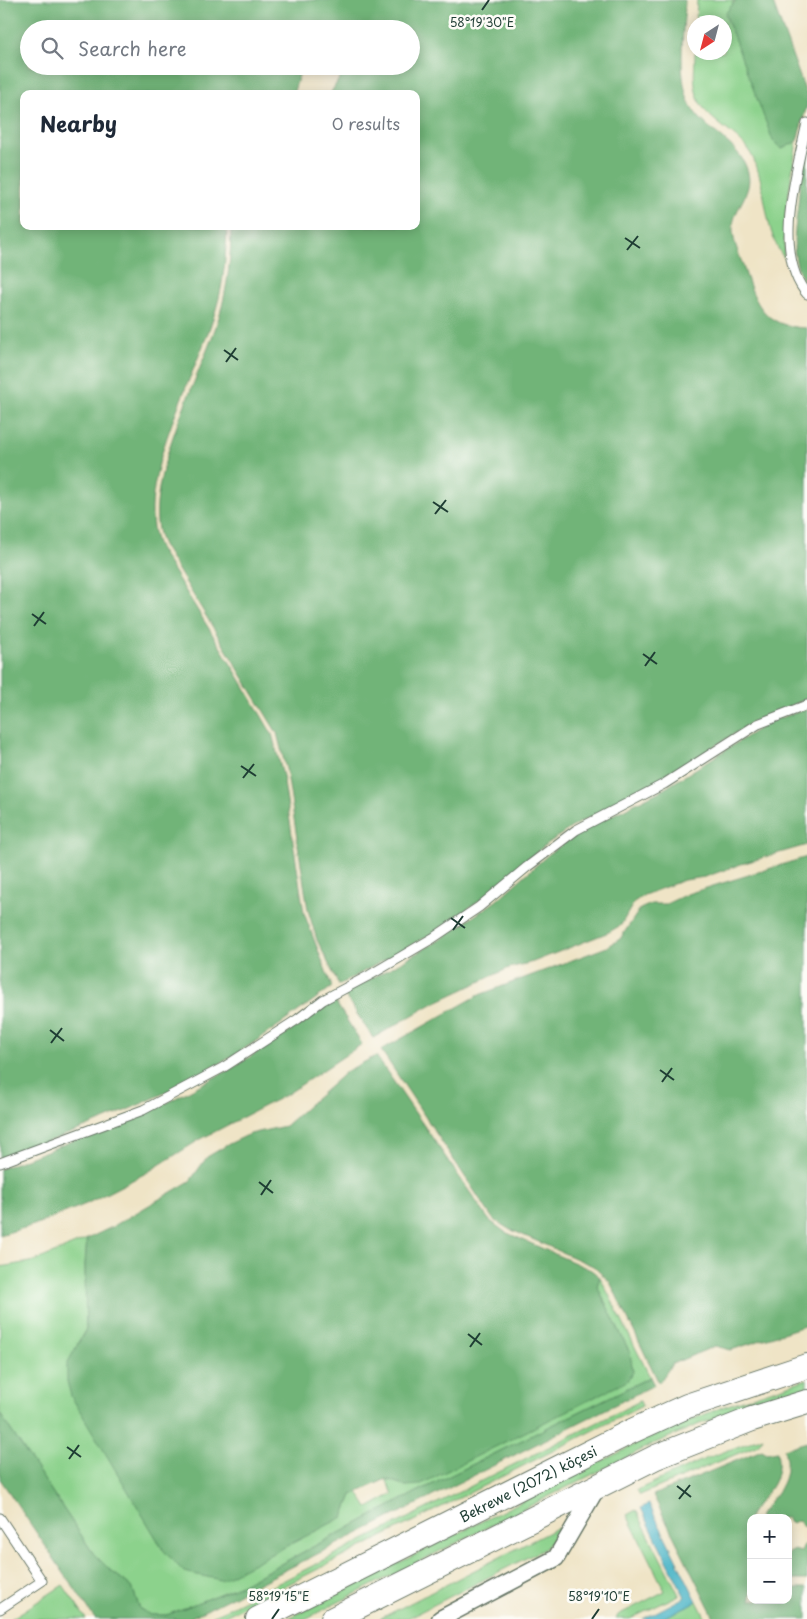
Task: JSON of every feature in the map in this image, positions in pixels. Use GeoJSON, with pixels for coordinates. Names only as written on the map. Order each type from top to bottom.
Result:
{"type":"FeatureCollection","features":[{"type":"Feature","properties":{"kind":"main road","name":"Bekrewe (2072) köçesi"},"geometry":{"type":"LineString","coordinates":[[258,1619],[632,1430],[687,1406],[807,1366]]}},
{"type":"Feature","properties":{"kind":"main road"},"geometry":{"type":"LineString","coordinates":[[332,1619],[656,1457],[702,1438],[807,1402]]}},
{"type":"Feature","properties":{"kind":"street"},"geometry":{"type":"LineString","coordinates":[[440,1619],[556,1558],[598,1486]]}},
{"type":"Feature","properties":{"kind":"lane"},"geometry":{"type":"LineString","coordinates":[[807,123],[798,161],[788,248],[792,267],[799,285],[807,294]]}},
{"type":"Feature","properties":{"kind":"lane"},"geometry":{"type":"LineString","coordinates":[[0,1163],[143,1110],[224,1067],[298,1019],[330,995],[370,975],[464,918],[500,892],[527,867],[576,830],[664,784],[758,724],[807,705]]}},
{"type":"Feature","properties":{"kind":"lane"},"geometry":{"type":"LineString","coordinates":[[0,1518],[42,1582],[0,1610]]}},
{"type":"Feature","properties":{"kind":"green space"},"geometry":{"type":"Polygon","coordinates":[[[0,0],[685,0],[682,57],[684,87],[688,100],[700,119],[739,155],[745,163],[748,173],[748,187],[734,219],[733,236],[751,289],[762,309],[770,317],[779,323],[807,328],[807,699],[758,719],[660,780],[575,825],[544,846],[490,893],[432,934],[339,985],[317,940],[308,910],[287,773],[277,733],[163,545],[157,522],[158,494],[175,431],[219,317],[228,272],[231,230],[420,230],[420,90],[332,90],[342,75],[420,75],[420,20],[20,20],[20,75],[299,75],[294,90],[20,90],[20,230],[227,230],[219,299],[170,429],[160,462],[153,493],[152,523],[159,548],[272,734],[283,776],[304,913],[332,987],[240,1052],[172,1089],[87,1127],[0,1158],[0,0]]]}},
{"type":"Feature","properties":{"kind":"green space"},"geometry":{"type":"Polygon","coordinates":[[[697,0],[736,0],[732,2],[782,149],[797,141],[785,217],[784,258],[772,235],[762,185],[754,160],[741,141],[706,111],[696,91],[695,60],[732,60],[732,15],[696,15],[697,0]]]}},
{"type":"Feature","properties":{"kind":"green space"},"geometry":{"type":"Polygon","coordinates":[[[736,0],[772,0],[807,96],[807,105],[797,141],[782,149],[773,141],[732,33],[732,15],[725,14],[736,0]]]}},
{"type":"Feature","properties":{"kind":"green space"},"geometry":{"type":"Polygon","coordinates":[[[807,139],[807,286],[797,266],[794,246],[801,171],[807,139]]]}},
{"type":"Feature","properties":{"kind":"green space"},"geometry":{"type":"Polygon","coordinates":[[[807,709],[807,845],[741,864],[705,877],[684,880],[644,895],[634,902],[621,925],[609,932],[533,962],[509,968],[432,1004],[373,1038],[344,994],[438,941],[496,901],[549,854],[577,833],[664,789],[771,721],[807,709]]]}},
{"type":"Feature","properties":{"kind":"green space"},"geometry":{"type":"Polygon","coordinates":[[[807,857],[807,1325],[731,1350],[715,1346],[672,1364],[659,1383],[610,1282],[593,1266],[507,1228],[493,1219],[381,1050],[479,995],[607,947],[620,939],[640,909],[651,904],[666,904],[687,894],[807,857]]]}},
{"type":"Feature","properties":{"kind":"green space"},"geometry":{"type":"Polygon","coordinates":[[[333,998],[362,1044],[289,1093],[199,1140],[148,1172],[86,1204],[34,1225],[0,1235],[0,1169],[153,1110],[234,1067],[304,1022],[333,998]]]}},
{"type":"Feature","properties":{"kind":"green space"},"geometry":{"type":"Polygon","coordinates":[[[376,1056],[489,1220],[505,1232],[591,1270],[600,1277],[597,1286],[630,1353],[633,1372],[627,1381],[419,1485],[406,1486],[386,1479],[352,1495],[343,1517],[221,1580],[184,1572],[164,1551],[71,1396],[67,1381],[67,1364],[86,1329],[85,1265],[87,1239],[112,1227],[190,1181],[207,1157],[229,1144],[250,1134],[285,1126],[347,1071],[376,1056]]]}},
{"type":"Feature","properties":{"kind":"green space"},"geometry":{"type":"Polygon","coordinates":[[[87,1239],[85,1265],[86,1329],[77,1344],[343,1517],[352,1495],[358,1492],[368,1508],[393,1494],[386,1479],[406,1486],[630,1353],[597,1286],[600,1277],[650,1377],[415,1493],[239,1586],[167,1615],[151,1615],[140,1609],[132,1587],[110,1570],[93,1553],[0,1414],[0,1267],[35,1261],[87,1239]]]}},
{"type":"Feature","properties":{"kind":"green space"},"geometry":{"type":"Polygon","coordinates":[[[650,1377],[654,1385],[188,1619],[95,1619],[0,1479],[0,1414],[93,1553],[110,1570],[132,1587],[140,1609],[151,1615],[167,1615],[239,1586],[415,1493],[650,1377]]]}},
{"type":"Feature","properties":{"kind":"green space"},"geometry":{"type":"Polygon","coordinates":[[[807,1379],[807,1388],[702,1423],[653,1444],[305,1619],[287,1619],[650,1437],[725,1406],[807,1379]]]}},
{"type":"Feature","properties":{"kind":"green space"},"geometry":{"type":"Polygon","coordinates":[[[640,1401],[642,1406],[219,1619],[207,1619],[640,1401]]]}},
{"type":"Feature","properties":{"kind":"green space"},"geometry":{"type":"Polygon","coordinates":[[[763,1437],[758,1445],[640,1495],[637,1490],[705,1459],[763,1437]]]}},
{"type":"Feature","properties":{"kind":"green space"},"geometry":{"type":"Polygon","coordinates":[[[807,1442],[807,1528],[802,1526],[799,1520],[792,1523],[792,1514],[761,1514],[776,1494],[784,1479],[786,1461],[784,1449],[807,1442]]]}},
{"type":"Feature","properties":{"kind":"green space"},"geometry":{"type":"Polygon","coordinates":[[[762,1450],[767,1453],[777,1451],[778,1465],[772,1486],[751,1514],[747,1514],[745,1535],[747,1547],[747,1604],[792,1604],[792,1588],[807,1588],[807,1619],[715,1619],[653,1495],[762,1450]]]}},
{"type":"Feature","properties":{"kind":"green space"},"geometry":{"type":"Polygon","coordinates":[[[636,1510],[679,1595],[630,1619],[616,1619],[618,1615],[665,1591],[627,1515],[636,1510]]]}},
{"type":"Feature","properties":{"kind":"green space"},"geometry":{"type":"Polygon","coordinates":[[[557,1528],[560,1530],[546,1548],[406,1619],[379,1619],[557,1528]]]}},
{"type":"Feature","properties":{"kind":"green space"},"geometry":{"type":"Polygon","coordinates":[[[807,1543],[807,1580],[792,1580],[792,1551],[801,1552],[807,1543]]]}},
{"type":"Feature","properties":{"kind":"green space"},"geometry":{"type":"Polygon","coordinates":[[[63,1585],[86,1619],[11,1619],[63,1585]]]}},
{"type":"Feature","properties":{"kind":"green space"},"geometry":{"type":"Polygon","coordinates":[[[697,1601],[706,1619],[661,1619],[697,1601]]]}},
{"type":"Feature","properties":{"kind":"water"},"geometry":{"type":"Polygon","coordinates":[[[649,1504],[697,1601],[661,1619],[643,1619],[685,1597],[641,1508],[649,1504]]]}}]}
